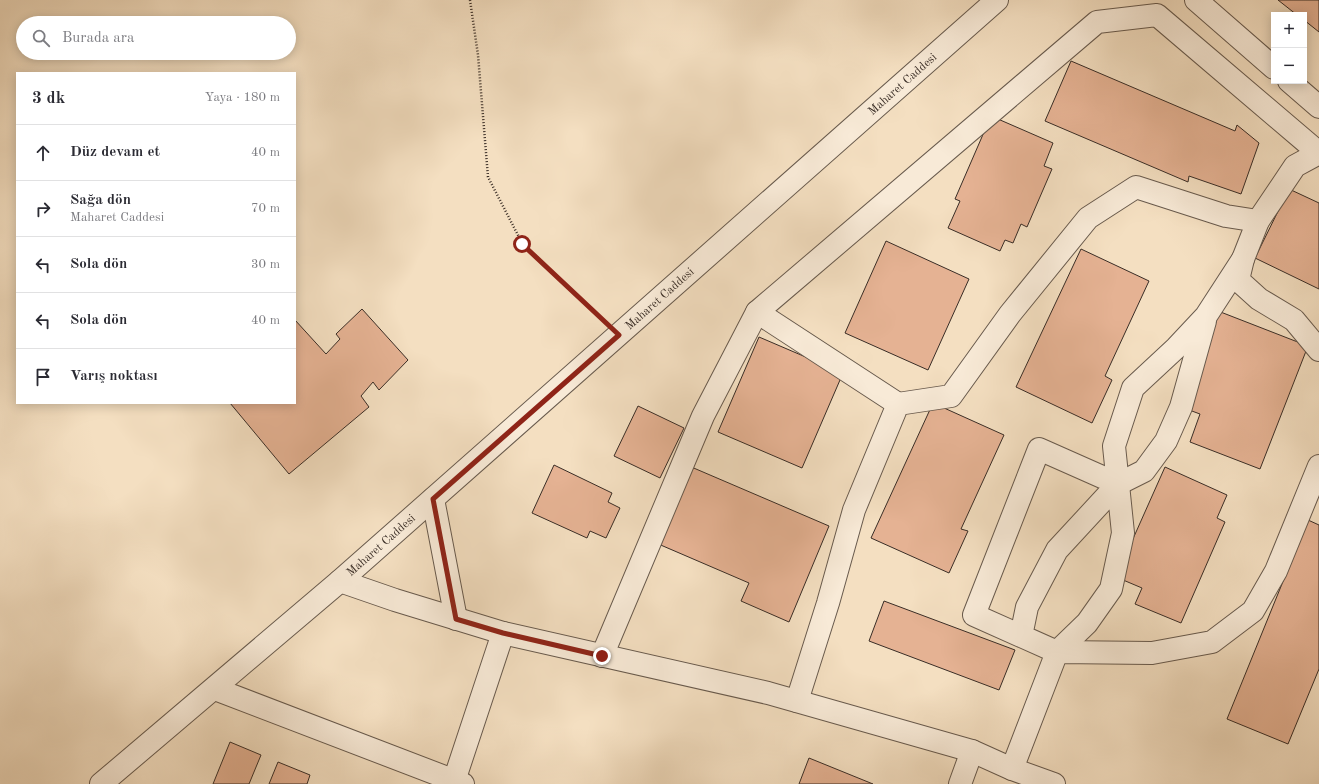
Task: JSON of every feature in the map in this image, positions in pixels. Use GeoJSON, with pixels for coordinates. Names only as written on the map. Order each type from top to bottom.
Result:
{"type":"FeatureCollection","features":[{"type":"Feature","properties":{"kind":"street","name":"Maharet Caddesi"},"geometry":{"type":"LineString","coordinates":[[102,784],[340,581],[997,0]]}},
{"type":"Feature","properties":{"kind":"street"},"geometry":{"type":"LineString","coordinates":[[1196,0],[1271,65]]}},
{"type":"Feature","properties":{"kind":"street"},"geometry":{"type":"LineString","coordinates":[[602,656],[702,416],[757,312],[1097,22],[1157,15],[1319,153],[1294,166],[1258,221],[1242,259],[1206,316],[1176,348],[1133,388],[1114,446],[1123,533],[1111,589],[1087,623],[1057,652],[1012,769]]}},
{"type":"Feature","properties":{"kind":"street"},"geometry":{"type":"LineString","coordinates":[[1292,84],[1319,107]]}},
{"type":"Feature","properties":{"kind":"street"},"geometry":{"type":"LineString","coordinates":[[757,312],[898,404],[951,396],[1010,314],[1088,218],[1136,187],[1226,216],[1258,221]]}},
{"type":"Feature","properties":{"kind":"street"},"geometry":{"type":"LineString","coordinates":[[1242,259],[1238,280],[1259,299],[1294,320],[1319,350]]}},
{"type":"Feature","properties":{"kind":"street"},"geometry":{"type":"LineString","coordinates":[[1021,636],[1027,607],[1057,550],[1118,484],[1144,471],[1166,442],[1181,407],[1206,316]]}},
{"type":"Feature","properties":{"kind":"street"},"geometry":{"type":"LineString","coordinates":[[797,701],[828,603],[854,510],[898,404]]}},
{"type":"Feature","properties":{"kind":"street"},"geometry":{"type":"LineString","coordinates":[[1118,484],[1039,449],[974,615],[1057,652],[1152,653],[1212,642],[1253,611],[1276,571],[1319,466]]}},
{"type":"Feature","properties":{"kind":"street"},"geometry":{"type":"LineString","coordinates":[[433,499],[456,619]]}},
{"type":"Feature","properties":{"kind":"street"},"geometry":{"type":"LineString","coordinates":[[340,581],[503,633],[768,693],[797,701],[972,751],[1012,769],[1054,784]]}},
{"type":"Feature","properties":{"kind":"street"},"geometry":{"type":"LineString","coordinates":[[214,688],[457,783],[503,633]]}},
{"type":"Feature","properties":{"kind":"street"},"geometry":{"type":"LineString","coordinates":[[960,784],[972,751]]}},
{"type":"Feature","properties":{"kind":"path"},"geometry":{"type":"LineString","coordinates":[[470,0],[478,55],[488,177],[522,244],[619,335]]}},
{"type":"Feature","properties":{"kind":"building"},"geometry":{"type":"Polygon","coordinates":[[[1278,0],[1319,0],[1319,32],[1307,22],[1307,12],[1293,12],[1278,0]]]}},
{"type":"Feature","properties":{"kind":"building"},"geometry":{"type":"Polygon","coordinates":[[[1071,61],[1235,131],[1237,125],[1259,143],[1241,194],[1189,176],[1188,182],[1045,121],[1071,61]]]}},
{"type":"Feature","properties":{"kind":"building"},"geometry":{"type":"Polygon","coordinates":[[[991,116],[1053,143],[1044,166],[1052,169],[1027,227],[1021,224],[1013,243],[1005,240],[1000,251],[948,228],[960,201],[955,199],[991,116]]]}},
{"type":"Feature","properties":{"kind":"building"},"geometry":{"type":"Polygon","coordinates":[[[1289,189],[1319,203],[1319,289],[1255,258],[1289,189]]]}},
{"type":"Feature","properties":{"kind":"building"},"geometry":{"type":"Polygon","coordinates":[[[886,241],[969,279],[928,370],[845,333],[886,241]]]}},
{"type":"Feature","properties":{"kind":"building"},"geometry":{"type":"Polygon","coordinates":[[[1081,249],[1149,281],[1105,376],[1112,380],[1092,423],[1016,387],[1081,249]]]}},
{"type":"Feature","properties":{"kind":"building"},"geometry":{"type":"Polygon","coordinates":[[[362,309],[408,360],[379,390],[373,382],[361,396],[369,407],[289,474],[231,404],[296,404],[296,321],[326,354],[340,339],[336,334],[362,309]]]}},
{"type":"Feature","properties":{"kind":"building"},"geometry":{"type":"Polygon","coordinates":[[[1218,311],[1308,346],[1260,469],[1190,442],[1200,414],[1181,407],[1218,311]]]}},
{"type":"Feature","properties":{"kind":"building"},"geometry":{"type":"Polygon","coordinates":[[[759,337],[843,373],[802,468],[718,432],[759,337]]]}},
{"type":"Feature","properties":{"kind":"building"},"geometry":{"type":"Polygon","coordinates":[[[933,403],[1004,435],[961,529],[968,531],[949,573],[871,538],[933,403]]]}},
{"type":"Feature","properties":{"kind":"building"},"geometry":{"type":"Polygon","coordinates":[[[638,406],[684,428],[660,478],[614,456],[638,406]]]}},
{"type":"Feature","properties":{"kind":"building"},"geometry":{"type":"Polygon","coordinates":[[[554,465],[612,493],[608,502],[620,508],[606,538],[590,531],[587,538],[532,513],[554,465]]]}},
{"type":"Feature","properties":{"kind":"building"},"geometry":{"type":"Polygon","coordinates":[[[689,466],[829,526],[789,622],[741,601],[749,583],[656,543],[689,466]]]}},
{"type":"Feature","properties":{"kind":"building"},"geometry":{"type":"Polygon","coordinates":[[[1165,467],[1227,495],[1217,518],[1225,522],[1181,623],[1135,604],[1142,588],[1116,577],[1165,467]]]}},
{"type":"Feature","properties":{"kind":"building"},"geometry":{"type":"Polygon","coordinates":[[[1308,520],[1319,525],[1319,669],[1288,744],[1227,719],[1308,520]]]}},
{"type":"Feature","properties":{"kind":"building"},"geometry":{"type":"Polygon","coordinates":[[[884,601],[1015,650],[999,690],[869,641],[884,601]]]}},
{"type":"Feature","properties":{"kind":"building"},"geometry":{"type":"Polygon","coordinates":[[[230,742],[261,755],[249,784],[213,784],[230,742]]]}},
{"type":"Feature","properties":{"kind":"building"},"geometry":{"type":"Polygon","coordinates":[[[809,758],[873,784],[799,784],[809,758]]]}},
{"type":"Feature","properties":{"kind":"building"},"geometry":{"type":"Polygon","coordinates":[[[278,762],[310,775],[307,784],[269,784],[278,762]]]}},
{"type":"Feature","properties":{"kind":"route"},"geometry":{"type":"LineString","coordinates":[[522,244],[619,335],[433,499],[456,619],[503,633],[602,656]]}}]}
